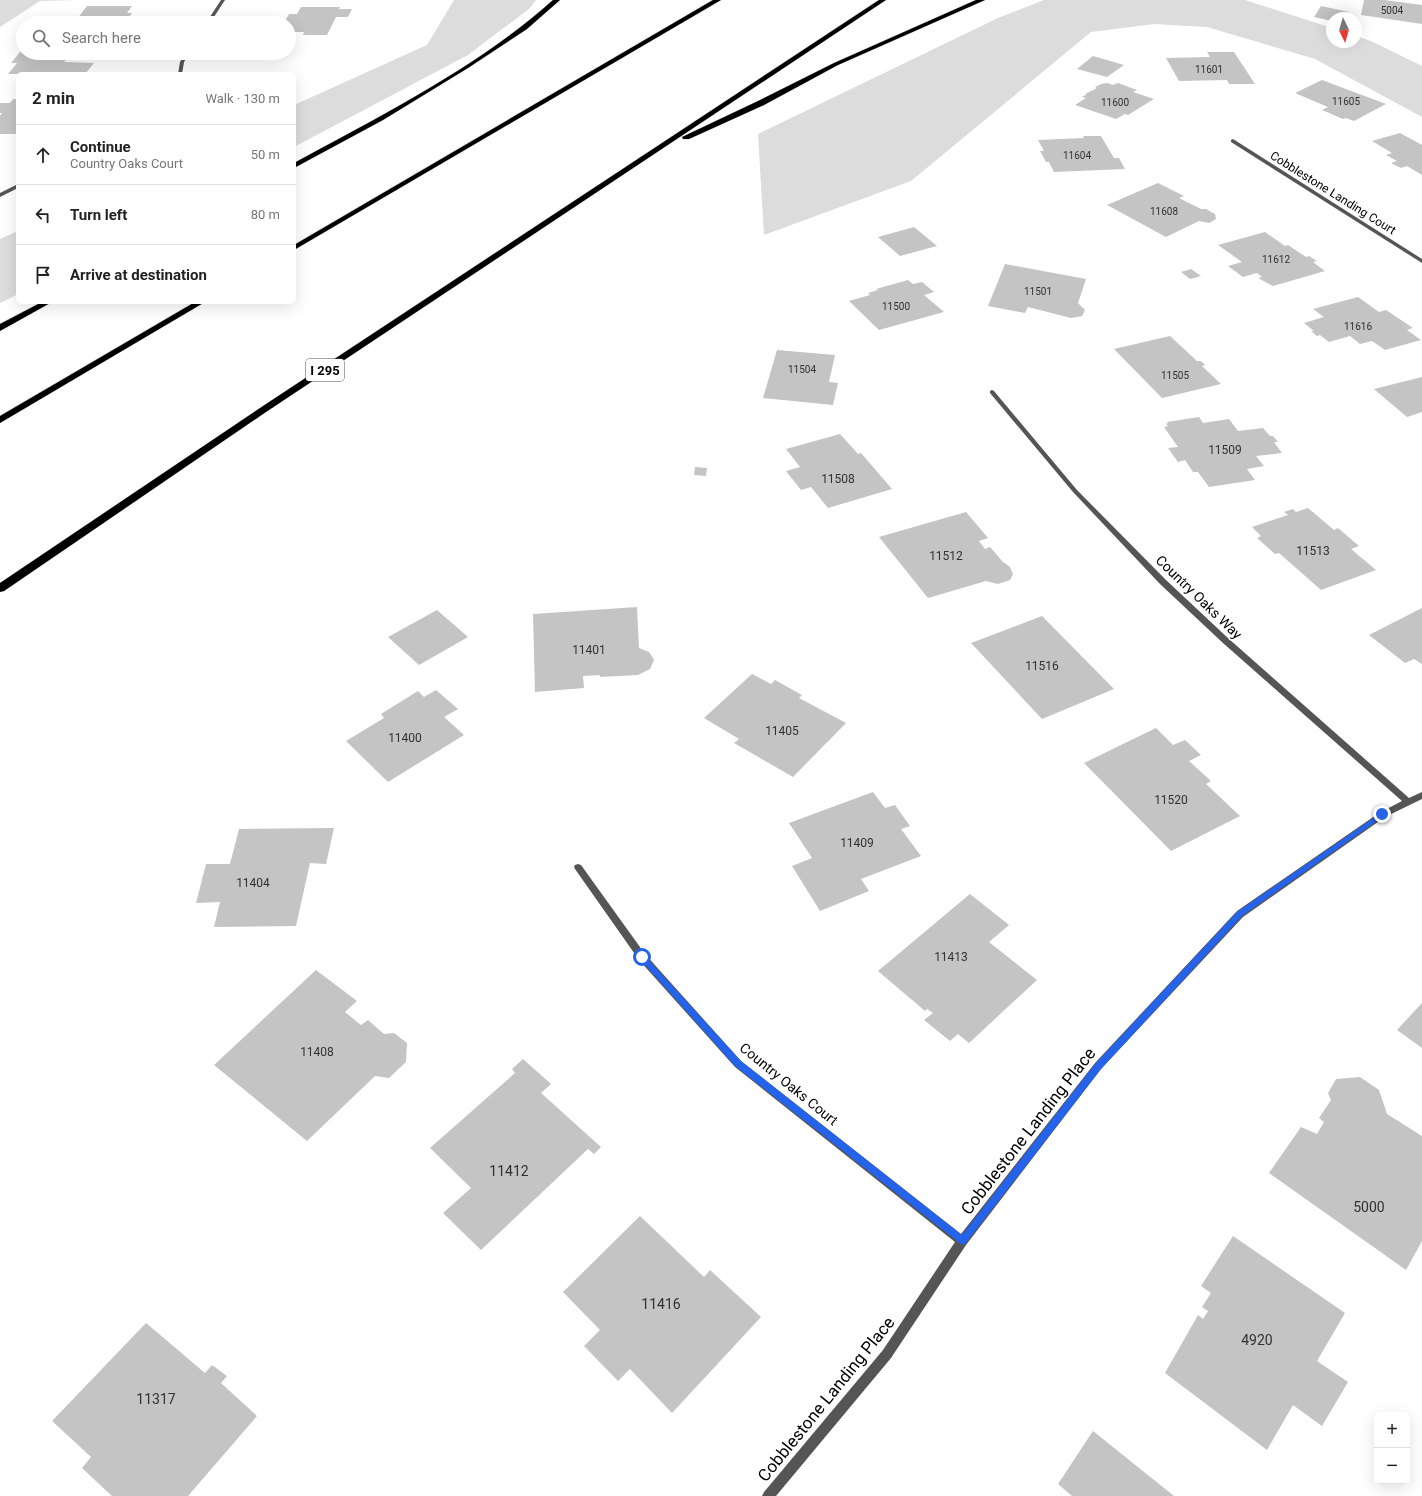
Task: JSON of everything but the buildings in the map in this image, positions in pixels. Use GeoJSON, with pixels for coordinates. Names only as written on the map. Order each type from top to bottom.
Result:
{"type":"FeatureCollection","features":[{"type":"Feature","properties":{"kind":"highway"},"geometry":{"type":"LineString","coordinates":[[296,165],[451,77],[503,44],[557,0]]}},
{"type":"Feature","properties":{"kind":"highway"},"geometry":{"type":"LineString","coordinates":[[296,247],[718,0]]}},
{"type":"Feature","properties":{"kind":"highway"},"geometry":{"type":"LineString","coordinates":[[651,154],[883,0]]}},
{"type":"Feature","properties":{"kind":"highway"},"geometry":{"type":"LineString","coordinates":[[651,154],[761,103],[836,64],[982,0]]}},
{"type":"Feature","properties":{"kind":"highway","name":"I 295"},"geometry":{"type":"LineString","coordinates":[[0,588],[263,410],[651,154]]}},
{"type":"Feature","properties":{"kind":"highway"},"geometry":{"type":"LineString","coordinates":[[0,328],[44,304]]}},
{"type":"Feature","properties":{"kind":"highway"},"geometry":{"type":"LineString","coordinates":[[0,420],[198,304]]}},
{"type":"Feature","properties":{"kind":"street"},"geometry":{"type":"LineString","coordinates":[[213,16],[223,0]]}},
{"type":"Feature","properties":{"kind":"street"},"geometry":{"type":"LineString","coordinates":[[180,72],[183,60]]}},
{"type":"Feature","properties":{"kind":"street","name":"Cobblestone Landing Court"},"geometry":{"type":"LineString","coordinates":[[1233,141],[1422,262]]}},
{"type":"Feature","properties":{"kind":"street"},"geometry":{"type":"LineString","coordinates":[[0,195],[16,187]]}},
{"type":"Feature","properties":{"kind":"street","name":"Country Oaks Way"},"geometry":{"type":"LineString","coordinates":[[992,392],[1075,491],[1163,582],[1226,641],[1408,802]]}},
{"type":"Feature","properties":{"kind":"street","name":"Cobblestone Landing Place"},"geometry":{"type":"LineString","coordinates":[[768,1496],[887,1354],[962,1241],[1098,1066],[1240,914],[1382,814],[1422,795]]}},
{"type":"Feature","properties":{"kind":"street","name":"Country Oaks Court"},"geometry":{"type":"LineString","coordinates":[[578,867],[642,957],[738,1064],[962,1241]]}},
{"type":"Feature","properties":{"kind":"shaded area"},"geometry":{"type":"Polygon","coordinates":[[[0,0],[75,0],[40,1],[0,27],[0,0]]]}},
{"type":"Feature","properties":{"kind":"shaded area"},"geometry":{"type":"Polygon","coordinates":[[[454,0],[536,0],[529,9],[468,55],[296,146],[296,104],[427,45],[454,0]]]}},
{"type":"Feature","properties":{"kind":"shaded area"},"geometry":{"type":"Polygon","coordinates":[[[1044,0],[1245,0],[1326,26],[1326,48],[1362,48],[1362,38],[1422,66],[1422,117],[1315,59],[1207,27],[1154,24],[1091,32],[911,181],[764,235],[758,134],[998,18],[1044,0]]]}},
{"type":"Feature","properties":{"kind":"shaded area"},"geometry":{"type":"Polygon","coordinates":[[[16,232],[16,295],[0,303],[0,239],[16,232]]]}},
{"type":"Feature","properties":{"kind":"route"},"geometry":{"type":"LineString","coordinates":[[642,957],[738,1064],[962,1241],[1098,1066],[1240,914],[1382,814]]}}]}
